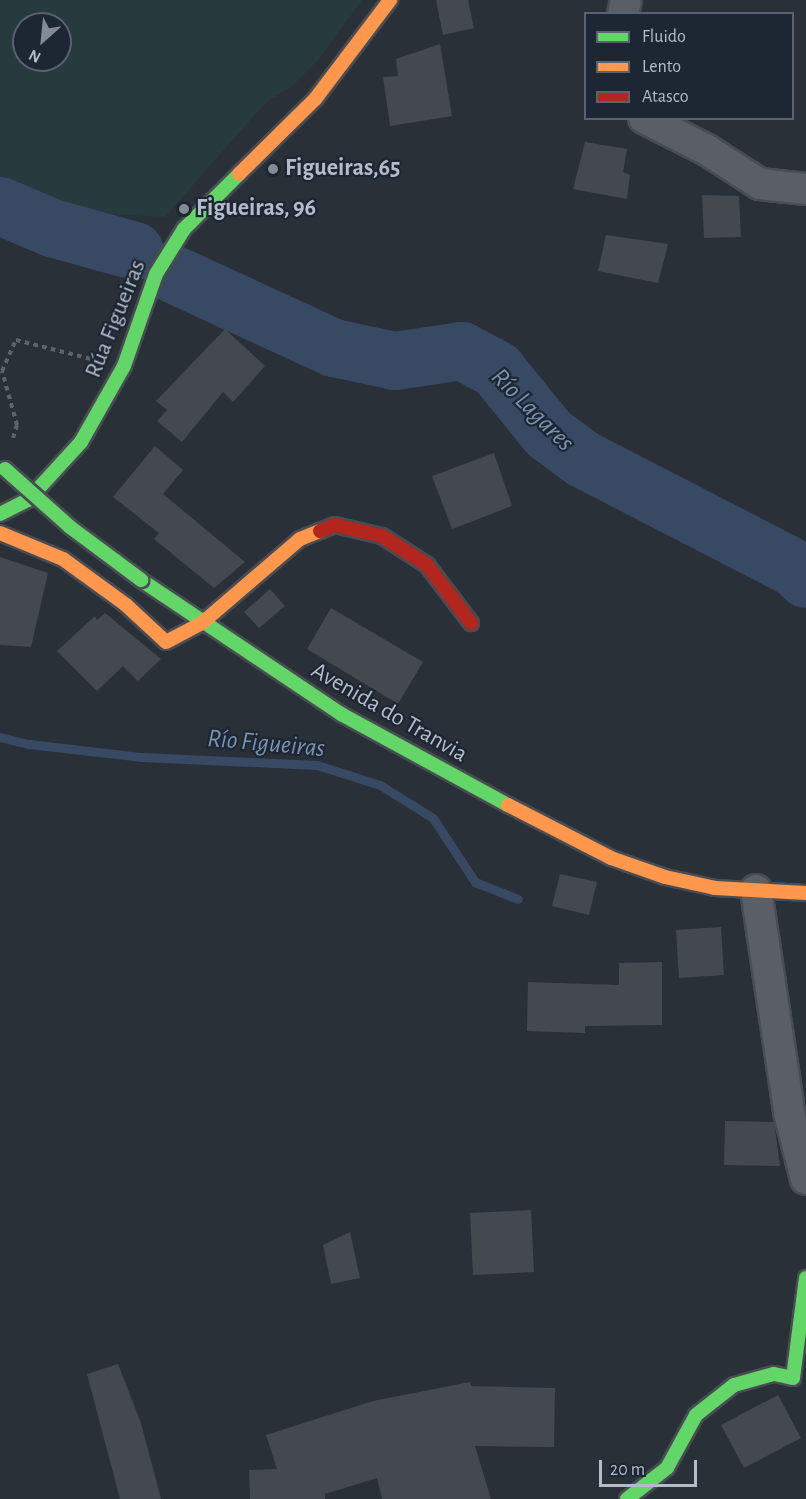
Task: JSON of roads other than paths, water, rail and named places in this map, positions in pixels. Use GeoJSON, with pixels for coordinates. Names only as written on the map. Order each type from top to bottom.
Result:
{"type":"FeatureCollection","features":[{"type":"Feature","properties":{"kind":"street","name":"Rúa Figueiras"},"geometry":{"type":"LineString","coordinates":[[0,514],[28,500],[81,442],[120,375],[156,274],[184,229],[316,98],[390,0]]}},
{"type":"Feature","properties":{"kind":"street"},"geometry":{"type":"LineString","coordinates":[[648,120],[707,150],[760,184],[806,189]]}},
{"type":"Feature","properties":{"kind":"street","name":"Avenida do Tranvia"},"geometry":{"type":"LineString","coordinates":[[2,467],[70,527],[202,623],[341,714],[559,833],[611,858],[665,877],[715,888],[806,892]]}},
{"type":"Feature","properties":{"kind":"street"},"geometry":{"type":"LineString","coordinates":[[0,533],[63,559],[126,605],[166,642],[202,623],[300,539],[335,525],[382,536],[427,565],[471,624]]}},
{"type":"Feature","properties":{"kind":"street"},"geometry":{"type":"LineString","coordinates":[[756,890],[789,1112],[806,1179]]}},
{"type":"Feature","properties":{"kind":"street"},"geometry":{"type":"LineString","coordinates":[[627,1499],[667,1468],[696,1415],[734,1385],[774,1374],[800,1379],[806,1278]]}},
{"type":"Feature","properties":{"kind":"waterway","name":"Río Lagares"},"geometry":{"type":"LineString","coordinates":[[0,206],[52,228],[135,251]]}},
{"type":"Feature","properties":{"kind":"waterway","name":"Río Lagares"},"geometry":{"type":"LineString","coordinates":[[175,275],[334,348],[395,361],[462,351],[497,370],[549,434],[583,459],[796,569],[806,579]]}},
{"type":"Feature","properties":{"kind":"waterway","name":"Río Figueiras"},"geometry":{"type":"LineString","coordinates":[[0,737],[29,744],[142,757],[317,765],[380,785],[433,818],[475,882],[518,899]]}},
{"type":"Feature","properties":{"kind":"place","name":"Figueiras,65"},"geometry":{"type":"Point","coordinates":[273,169]}},
{"type":"Feature","properties":{"kind":"place","name":"Figueiras, 96"},"geometry":{"type":"Point","coordinates":[184,209]}}]}
